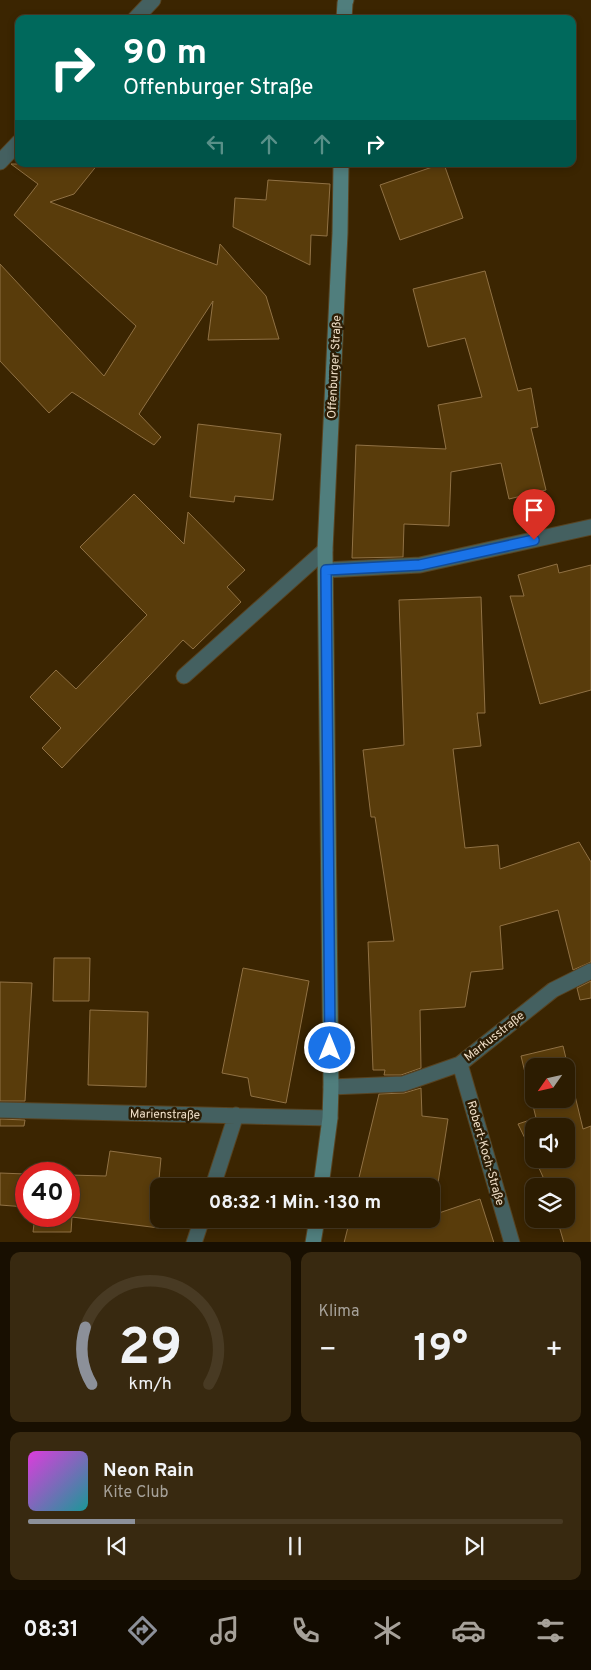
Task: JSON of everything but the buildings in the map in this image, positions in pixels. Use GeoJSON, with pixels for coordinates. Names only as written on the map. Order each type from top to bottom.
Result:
{"type":"FeatureCollection","features":[{"type":"Feature","properties":{"kind":"street"},"geometry":{"type":"LineString","coordinates":[[139,15],[153,0]]}},
{"type":"Feature","properties":{"kind":"street"},"geometry":{"type":"LineString","coordinates":[[343,1],[344,15]]}},
{"type":"Feature","properties":{"kind":"street"},"geometry":{"type":"LineString","coordinates":[[0,162],[15,146]]}},
{"type":"Feature","properties":{"kind":"street","name":"Offenburger Straße"},"geometry":{"type":"LineString","coordinates":[[322,1178],[330,1118],[331,1087],[325,550],[340,243],[341,167]]}},
{"type":"Feature","properties":{"kind":"street"},"geometry":{"type":"LineString","coordinates":[[326,570],[420,565],[591,527]]}},
{"type":"Feature","properties":{"kind":"street"},"geometry":{"type":"LineString","coordinates":[[184,676],[325,550]]}},
{"type":"Feature","properties":{"kind":"street","name":"Markusstraße"},"geometry":{"type":"LineString","coordinates":[[331,1087],[403,1084],[460,1064],[553,990],[591,971]]}},
{"type":"Feature","properties":{"kind":"street","name":"Robert-Koch-Straße"},"geometry":{"type":"LineString","coordinates":[[460,1064],[512,1242]]}},
{"type":"Feature","properties":{"kind":"street","name":"Marienstraße"},"geometry":{"type":"LineString","coordinates":[[0,1110],[330,1118]]}},
{"type":"Feature","properties":{"kind":"street"},"geometry":{"type":"LineString","coordinates":[[216,1178],[236,1115]]}},
{"type":"Feature","properties":{"kind":"street"},"geometry":{"type":"LineString","coordinates":[[194,1242],[199,1228]]}},
{"type":"Feature","properties":{"kind":"street"},"geometry":{"type":"LineString","coordinates":[[314,1242],[316,1228]]}},
{"type":"Feature","properties":{"kind":"route"},"geometry":{"type":"LineString","coordinates":[[330,1048],[326,570],[420,565],[534,540]]}}]}
